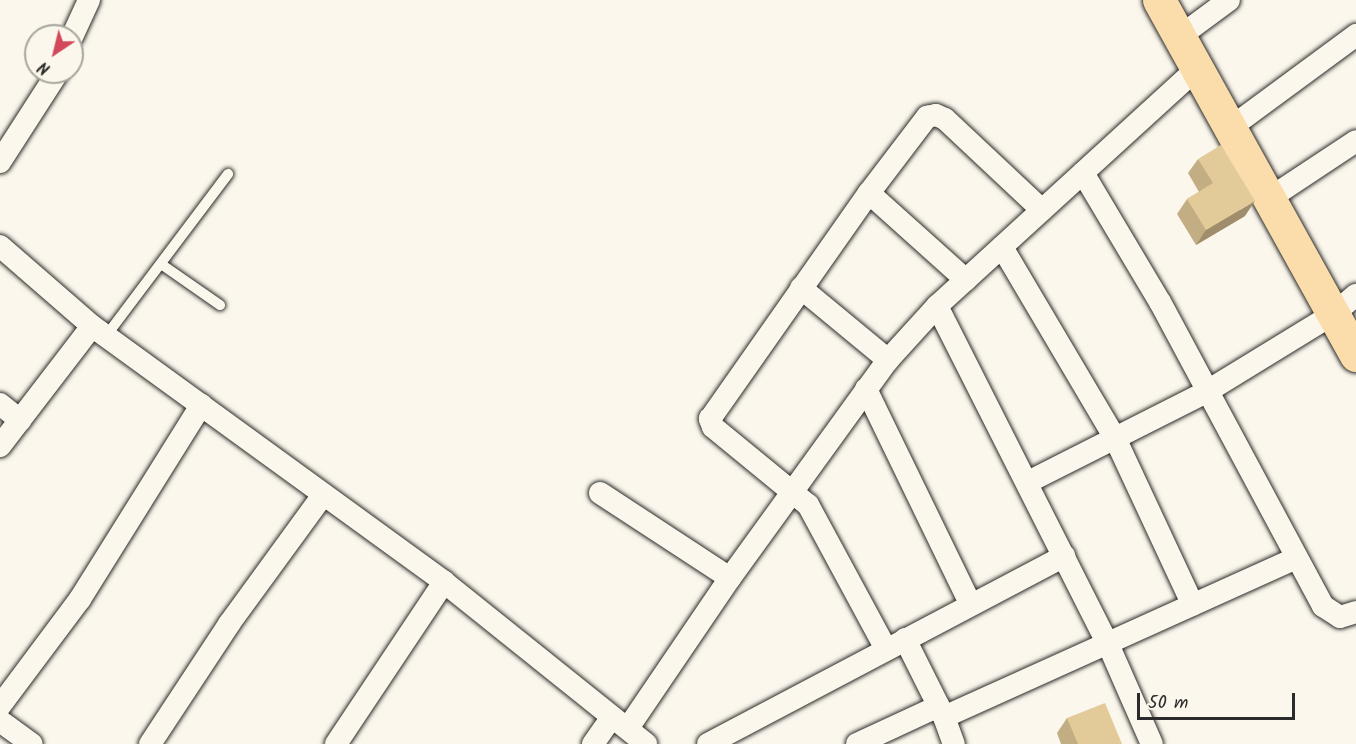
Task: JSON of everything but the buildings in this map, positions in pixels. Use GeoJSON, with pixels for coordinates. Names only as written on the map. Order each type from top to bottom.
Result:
{"type":"FeatureCollection","features":[{"type":"Feature","properties":{"kind":"main road"},"geometry":{"type":"LineString","coordinates":[[1159,0],[1270,198],[1345,304],[1356,355]]}},
{"type":"Feature","properties":{"kind":"street"},"geometry":{"type":"LineString","coordinates":[[78,24],[89,0]]}},
{"type":"Feature","properties":{"kind":"street"},"geometry":{"type":"LineString","coordinates":[[1179,37],[1229,0]]}},
{"type":"Feature","properties":{"kind":"street"},"geometry":{"type":"LineString","coordinates":[[1230,128],[1356,35]]}},
{"type":"Feature","properties":{"kind":"street"},"geometry":{"type":"LineString","coordinates":[[593,744],[620,723],[730,578],[888,360],[938,306],[1197,69]]}},
{"type":"Feature","properties":{"kind":"street"},"geometry":{"type":"LineString","coordinates":[[0,162],[50,84]]}},
{"type":"Feature","properties":{"kind":"street"},"geometry":{"type":"LineString","coordinates":[[954,744],[942,711],[895,644],[808,505],[793,489],[713,427],[711,419],[801,288],[927,117],[936,114],[1042,210]]}},
{"type":"Feature","properties":{"kind":"street"},"geometry":{"type":"LineString","coordinates":[[1270,198],[1356,141]]}},
{"type":"Feature","properties":{"kind":"street"},"geometry":{"type":"LineString","coordinates":[[1083,173],[1160,302],[1296,558],[1331,615],[1340,617],[1356,612]]}},
{"type":"Feature","properties":{"kind":"street"},"geometry":{"type":"LineString","coordinates":[[869,193],[966,280]]}},
{"type":"Feature","properties":{"kind":"street"},"geometry":{"type":"LineString","coordinates":[[0,246],[99,331],[444,582],[646,744]]}},
{"type":"Feature","properties":{"kind":"street"},"geometry":{"type":"LineString","coordinates":[[1002,247],[1115,438],[1193,605]]}},
{"type":"Feature","properties":{"kind":"street"},"geometry":{"type":"LineString","coordinates":[[801,288],[888,360]]}},
{"type":"Feature","properties":{"kind":"street"},"geometry":{"type":"LineString","coordinates":[[1028,483],[1206,392],[1345,304]]}},
{"type":"Feature","properties":{"kind":"street"},"geometry":{"type":"LineString","coordinates":[[938,306],[1108,644],[1152,744]]}},
{"type":"Feature","properties":{"kind":"street"},"geometry":{"type":"LineString","coordinates":[[0,447],[20,420],[99,331]]}},
{"type":"Feature","properties":{"kind":"street"},"geometry":{"type":"LineString","coordinates":[[866,389],[971,605]]}},
{"type":"Feature","properties":{"kind":"street"},"geometry":{"type":"LineString","coordinates":[[0,404],[20,420]]}},
{"type":"Feature","properties":{"kind":"street"},"geometry":{"type":"LineString","coordinates":[[0,706],[80,599],[201,405]]}},
{"type":"Feature","properties":{"kind":"street"},"geometry":{"type":"LineString","coordinates":[[600,493],[730,578]]}},
{"type":"Feature","properties":{"kind":"street"},"geometry":{"type":"LineString","coordinates":[[150,744],[229,624],[322,495]]}},
{"type":"Feature","properties":{"kind":"street"},"geometry":{"type":"LineString","coordinates":[[708,744],[1065,556]]}},
{"type":"Feature","properties":{"kind":"street"},"geometry":{"type":"LineString","coordinates":[[857,744],[1108,644],[1296,558]]}},
{"type":"Feature","properties":{"kind":"street"},"geometry":{"type":"LineString","coordinates":[[344,741],[444,582]]}},
{"type":"Feature","properties":{"kind":"street"},"geometry":{"type":"LineString","coordinates":[[0,721],[32,744]]}},
{"type":"Feature","properties":{"kind":"lane"},"geometry":{"type":"LineString","coordinates":[[99,331],[161,264],[228,174]]}},
{"type":"Feature","properties":{"kind":"lane"},"geometry":{"type":"LineString","coordinates":[[161,264],[220,305]]}}]}
